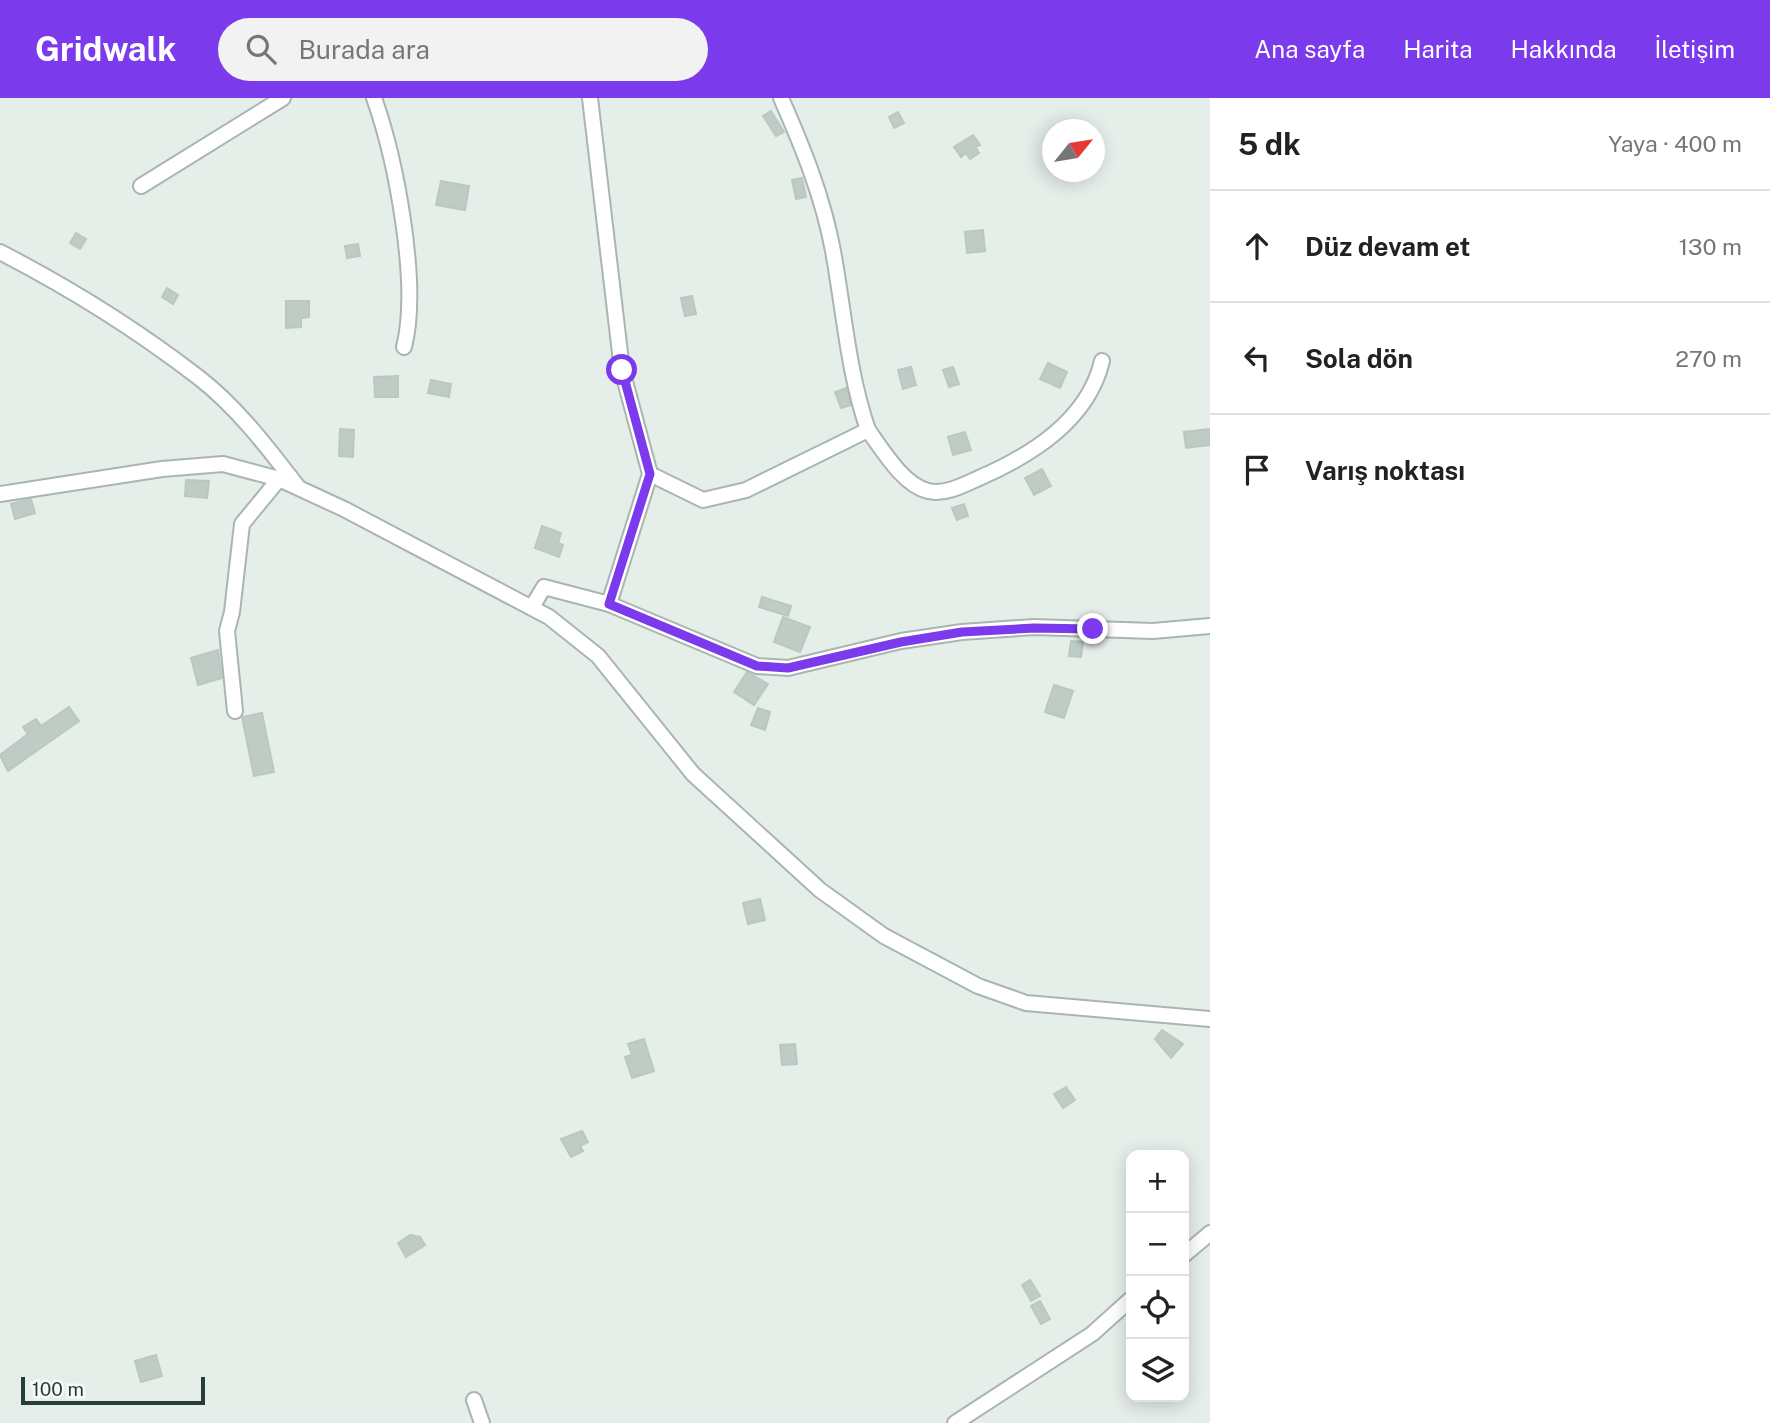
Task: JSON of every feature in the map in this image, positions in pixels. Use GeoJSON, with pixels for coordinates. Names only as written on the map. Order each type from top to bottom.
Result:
{"type":"FeatureCollection","features":[{"type":"Feature","properties":{"kind":"street"},"geometry":{"type":"LineString","coordinates":[[141,186],[283,98]]}},
{"type":"Feature","properties":{"kind":"street"},"geometry":{"type":"LineString","coordinates":[[374,98],[382,119],[402,221],[410,322],[404,347]]}},
{"type":"Feature","properties":{"kind":"street"},"geometry":{"type":"LineString","coordinates":[[590,98],[622,370],[650,474],[609,604]]}},
{"type":"Feature","properties":{"kind":"street"},"geometry":{"type":"LineString","coordinates":[[781,98],[811,165],[833,248],[857,397],[868,430],[908,479],[928,491],[954,489],[1010,465],[1056,434],[1096,385],[1102,361]]}},
{"type":"Feature","properties":{"kind":"street"},"geometry":{"type":"LineString","coordinates":[[0,252],[44,275],[200,378],[256,432],[299,489]]}},
{"type":"Feature","properties":{"kind":"street"},"geometry":{"type":"LineString","coordinates":[[650,474],[703,499],[746,491],[868,430]]}},
{"type":"Feature","properties":{"kind":"street"},"geometry":{"type":"LineString","coordinates":[[0,494],[162,469],[223,464],[279,480],[549,617],[598,656],[693,774],[820,890],[884,936],[978,986],[1026,1003],[1210,1019]]}},
{"type":"Feature","properties":{"kind":"street"},"geometry":{"type":"LineString","coordinates":[[234,711],[227,631],[232,611],[242,524],[279,480]]}},
{"type":"Feature","properties":{"kind":"street"},"geometry":{"type":"LineString","coordinates":[[532,607],[544,587],[609,604],[757,666],[788,668],[901,642],[962,632],[1034,628],[1153,631],[1210,626]]}},
{"type":"Feature","properties":{"kind":"street"},"geometry":{"type":"LineString","coordinates":[[1189,1251],[1210,1233]]}},
{"type":"Feature","properties":{"kind":"street"},"geometry":{"type":"LineString","coordinates":[[955,1423],[1092,1334],[1126,1303]]}},
{"type":"Feature","properties":{"kind":"street"},"geometry":{"type":"LineString","coordinates":[[474,1400],[482,1423]]}},
{"type":"Feature","properties":{"kind":"building"},"geometry":{"type":"Polygon","coordinates":[[[771,111],[784,132],[776,136],[763,116],[771,111]]]}},
{"type":"Feature","properties":{"kind":"building"},"geometry":{"type":"Polygon","coordinates":[[[898,112],[904,123],[894,128],[889,117],[898,112]]]}},
{"type":"Feature","properties":{"kind":"building"},"geometry":{"type":"Polygon","coordinates":[[[973,135],[980,145],[975,147],[979,153],[970,159],[966,153],[961,157],[954,147],[973,135]]]}},
{"type":"Feature","properties":{"kind":"building"},"geometry":{"type":"Polygon","coordinates":[[[802,178],[806,197],[796,199],[792,180],[802,178]]]}},
{"type":"Feature","properties":{"kind":"building"},"geometry":{"type":"Polygon","coordinates":[[[441,181],[469,186],[465,210],[436,205],[441,181]]]}},
{"type":"Feature","properties":{"kind":"building"},"geometry":{"type":"Polygon","coordinates":[[[983,230],[985,251],[967,253],[965,232],[983,230]]]}},
{"type":"Feature","properties":{"kind":"building"},"geometry":{"type":"Polygon","coordinates":[[[76,233],[86,239],[80,249],[70,243],[76,233]]]}},
{"type":"Feature","properties":{"kind":"building"},"geometry":{"type":"Polygon","coordinates":[[[358,244],[360,256],[347,258],[345,246],[358,244]]]}},
{"type":"Feature","properties":{"kind":"building"},"geometry":{"type":"Polygon","coordinates":[[[167,288],[178,295],[173,304],[162,297],[167,288]]]}},
{"type":"Feature","properties":{"kind":"building"},"geometry":{"type":"Polygon","coordinates":[[[692,296],[696,314],[685,316],[681,298],[692,296]]]}},
{"type":"Feature","properties":{"kind":"building"},"geometry":{"type":"Polygon","coordinates":[[[286,301],[309,301],[309,317],[301,318],[301,327],[286,328],[286,301]]]}},
{"type":"Feature","properties":{"kind":"building"},"geometry":{"type":"Polygon","coordinates":[[[1048,363],[1067,372],[1060,388],[1040,379],[1048,363]]]}},
{"type":"Feature","properties":{"kind":"building"},"geometry":{"type":"Polygon","coordinates":[[[911,367],[916,385],[903,389],[898,370],[911,367]]]}},
{"type":"Feature","properties":{"kind":"building"},"geometry":{"type":"Polygon","coordinates":[[[953,367],[959,384],[949,387],[943,370],[953,367]]]}},
{"type":"Feature","properties":{"kind":"building"},"geometry":{"type":"Polygon","coordinates":[[[398,376],[398,397],[375,397],[374,377],[398,376]]]}},
{"type":"Feature","properties":{"kind":"building"},"geometry":{"type":"Polygon","coordinates":[[[431,380],[451,384],[449,397],[428,393],[431,380]]]}},
{"type":"Feature","properties":{"kind":"building"},"geometry":{"type":"Polygon","coordinates":[[[846,388],[851,405],[841,408],[835,392],[846,388]]]}},
{"type":"Feature","properties":{"kind":"building"},"geometry":{"type":"Polygon","coordinates":[[[340,429],[354,430],[353,457],[339,456],[340,429]]]}},
{"type":"Feature","properties":{"kind":"building"},"geometry":{"type":"Polygon","coordinates":[[[1210,429],[1210,445],[1186,448],[1184,432],[1210,429]]]}},
{"type":"Feature","properties":{"kind":"building"},"geometry":{"type":"Polygon","coordinates":[[[965,432],[971,450],[953,455],[948,437],[965,432]]]}},
{"type":"Feature","properties":{"kind":"building"},"geometry":{"type":"Polygon","coordinates":[[[1042,469],[1051,486],[1034,495],[1025,478],[1042,469]]]}},
{"type":"Feature","properties":{"kind":"building"},"geometry":{"type":"Polygon","coordinates":[[[186,480],[209,481],[207,498],[185,496],[186,480]]]}},
{"type":"Feature","properties":{"kind":"building"},"geometry":{"type":"Polygon","coordinates":[[[31,499],[35,513],[15,519],[11,504],[31,499]]]}},
{"type":"Feature","properties":{"kind":"building"},"geometry":{"type":"Polygon","coordinates":[[[964,504],[968,516],[957,520],[952,508],[964,504]]]}},
{"type":"Feature","properties":{"kind":"building"},"geometry":{"type":"Polygon","coordinates":[[[542,526],[561,533],[558,543],[563,545],[559,557],[535,548],[542,526]]]}},
{"type":"Feature","properties":{"kind":"building"},"geometry":{"type":"Polygon","coordinates":[[[762,597],[791,606],[788,616],[759,607],[762,597]]]}},
{"type":"Feature","properties":{"kind":"building"},"geometry":{"type":"Polygon","coordinates":[[[783,617],[810,627],[800,652],[774,642],[783,617]]]}},
{"type":"Feature","properties":{"kind":"building"},"geometry":{"type":"Polygon","coordinates":[[[1071,641],[1083,642],[1081,657],[1069,656],[1071,641]]]}},
{"type":"Feature","properties":{"kind":"building"},"geometry":{"type":"Polygon","coordinates":[[[218,650],[222,678],[198,685],[191,658],[218,650]]]}},
{"type":"Feature","properties":{"kind":"building"},"geometry":{"type":"Polygon","coordinates":[[[747,672],[768,684],[754,705],[734,692],[747,672]]]}},
{"type":"Feature","properties":{"kind":"building"},"geometry":{"type":"Polygon","coordinates":[[[1054,685],[1073,691],[1064,718],[1045,712],[1054,685]]]}},
{"type":"Feature","properties":{"kind":"building"},"geometry":{"type":"Polygon","coordinates":[[[69,707],[79,721],[8,771],[0,755],[28,734],[23,727],[36,719],[41,726],[69,707]]]}},
{"type":"Feature","properties":{"kind":"building"},"geometry":{"type":"Polygon","coordinates":[[[758,708],[770,712],[765,730],[751,725],[758,708]]]}},
{"type":"Feature","properties":{"kind":"building"},"geometry":{"type":"Polygon","coordinates":[[[262,713],[274,772],[254,776],[242,717],[262,713]]]}},
{"type":"Feature","properties":{"kind":"building"},"geometry":{"type":"Polygon","coordinates":[[[760,899],[765,920],[748,924],[743,903],[760,899]]]}},
{"type":"Feature","properties":{"kind":"building"},"geometry":{"type":"Polygon","coordinates":[[[1162,1030],[1183,1044],[1171,1058],[1155,1039],[1162,1030]]]}},
{"type":"Feature","properties":{"kind":"building"},"geometry":{"type":"Polygon","coordinates":[[[644,1039],[654,1071],[632,1078],[625,1057],[632,1055],[628,1044],[644,1039]]]}},
{"type":"Feature","properties":{"kind":"building"},"geometry":{"type":"Polygon","coordinates":[[[795,1044],[797,1064],[782,1065],[780,1045],[795,1044]]]}},
{"type":"Feature","properties":{"kind":"building"},"geometry":{"type":"Polygon","coordinates":[[[1066,1087],[1075,1100],[1063,1108],[1054,1094],[1066,1087]]]}},
{"type":"Feature","properties":{"kind":"building"},"geometry":{"type":"Polygon","coordinates":[[[582,1131],[588,1142],[580,1146],[583,1151],[571,1157],[561,1139],[582,1131]]]}},
{"type":"Feature","properties":{"kind":"building"},"geometry":{"type":"Polygon","coordinates":[[[410,1235],[420,1237],[425,1245],[406,1257],[398,1243],[410,1235]]]}},
{"type":"Feature","properties":{"kind":"building"},"geometry":{"type":"Polygon","coordinates":[[[1030,1280],[1040,1296],[1031,1301],[1022,1285],[1030,1280]]]}},
{"type":"Feature","properties":{"kind":"building"},"geometry":{"type":"Polygon","coordinates":[[[1040,1301],[1050,1319],[1041,1324],[1031,1306],[1040,1301]]]}},
{"type":"Feature","properties":{"kind":"building"},"geometry":{"type":"Polygon","coordinates":[[[156,1355],[162,1376],[141,1382],[135,1361],[156,1355]]]}},
{"type":"Feature","properties":{"kind":"route"},"geometry":{"type":"LineString","coordinates":[[622,370],[650,474],[609,604],[757,666],[788,668],[820,663],[901,642],[962,632],[1034,628],[1093,629]]}}]}
